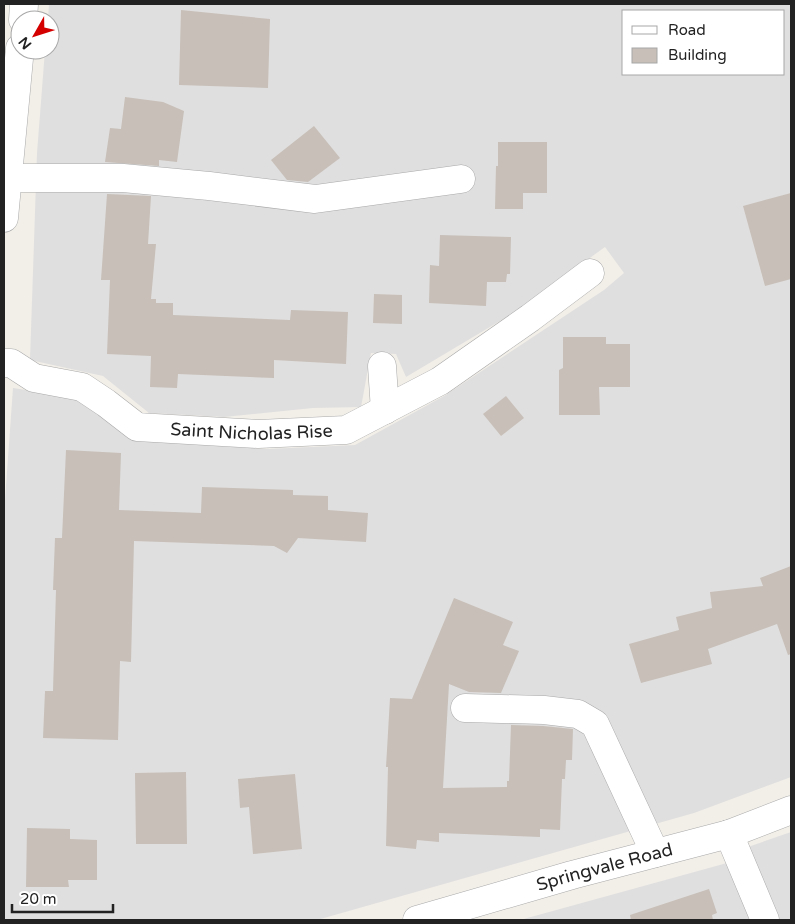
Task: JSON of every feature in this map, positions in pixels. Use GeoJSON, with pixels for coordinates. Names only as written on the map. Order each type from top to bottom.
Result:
{"type":"FeatureCollection","features":[{"type":"Feature","properties":{"kind":"street"},"geometry":{"type":"LineString","coordinates":[[4,218],[19,60]]}},
{"type":"Feature","properties":{"kind":"street"},"geometry":{"type":"LineString","coordinates":[[8,178],[124,178],[314,199],[461,179]]}},
{"type":"Feature","properties":{"kind":"street","name":"Saint Nicholas Rise"},"geometry":{"type":"LineString","coordinates":[[4,363],[11,363],[34,378],[82,387],[137,427],[258,434],[346,430],[440,381],[590,273]]}},
{"type":"Feature","properties":{"kind":"street"},"geometry":{"type":"LineString","coordinates":[[382,366],[385,410]]}},
{"type":"Feature","properties":{"kind":"street"},"geometry":{"type":"LineString","coordinates":[[465,708],[544,710],[578,714],[594,724],[655,853]]}},
{"type":"Feature","properties":{"kind":"street","name":"Springvale Road"},"geometry":{"type":"LineString","coordinates":[[416,920],[572,875],[729,834],[791,810]]}},
{"type":"Feature","properties":{"kind":"street"},"geometry":{"type":"LineString","coordinates":[[729,834],[765,920]]}},
{"type":"Feature","properties":{"kind":"shaded area"},"geometry":{"type":"Polygon","coordinates":[[[49,4],[791,4],[791,777],[694,813],[317,920],[4,920],[4,514],[13,388],[79,398],[125,433],[159,442],[267,449],[355,445],[444,396],[604,290],[624,273],[605,247],[515,312],[406,377],[396,354],[371,353],[361,407],[313,408],[224,417],[149,413],[103,376],[30,360],[37,153],[44,60],[60,60],[60,10],[49,10],[49,4]]]}},
{"type":"Feature","properties":{"kind":"shaded area"},"geometry":{"type":"Polygon","coordinates":[[[791,832],[791,920],[775,920],[745,848],[791,832]]]}},
{"type":"Feature","properties":{"kind":"shaded area"},"geometry":{"type":"Polygon","coordinates":[[[727,863],[750,920],[520,920],[727,863]]]}},
{"type":"Feature","properties":{"kind":"building"},"geometry":{"type":"Polygon","coordinates":[[[181,10],[270,19],[268,88],[179,85],[181,10]]]}},
{"type":"Feature","properties":{"kind":"building"},"geometry":{"type":"Polygon","coordinates":[[[125,97],[163,102],[184,111],[177,162],[159,160],[159,166],[105,162],[110,128],[121,129],[125,97]]]}},
{"type":"Feature","properties":{"kind":"building"},"geometry":{"type":"Polygon","coordinates":[[[314,126],[340,158],[308,182],[287,180],[271,160],[314,126]]]}},
{"type":"Feature","properties":{"kind":"building"},"geometry":{"type":"Polygon","coordinates":[[[498,142],[547,142],[547,193],[523,193],[523,209],[495,209],[498,142]]]}},
{"type":"Feature","properties":{"kind":"building"},"geometry":{"type":"Polygon","coordinates":[[[791,193],[791,279],[765,286],[743,206],[791,193]]]}},
{"type":"Feature","properties":{"kind":"building"},"geometry":{"type":"Polygon","coordinates":[[[107,194],[151,196],[148,244],[156,244],[151,299],[156,299],[156,303],[173,303],[173,315],[290,320],[291,310],[348,312],[346,364],[274,360],[274,378],[178,374],[177,388],[150,387],[151,356],[107,354],[110,280],[101,280],[107,194]]]}},
{"type":"Feature","properties":{"kind":"building"},"geometry":{"type":"Polygon","coordinates":[[[440,235],[511,237],[510,274],[507,274],[506,282],[487,282],[486,306],[429,303],[430,265],[439,266],[440,235]]]}},
{"type":"Feature","properties":{"kind":"building"},"geometry":{"type":"Polygon","coordinates":[[[374,294],[402,295],[402,324],[373,323],[374,294]]]}},
{"type":"Feature","properties":{"kind":"building"},"geometry":{"type":"Polygon","coordinates":[[[563,337],[606,337],[606,344],[630,344],[630,387],[599,387],[600,415],[559,415],[559,370],[563,368],[563,337]]]}},
{"type":"Feature","properties":{"kind":"building"},"geometry":{"type":"Polygon","coordinates":[[[506,396],[524,418],[501,436],[483,414],[506,396]]]}},
{"type":"Feature","properties":{"kind":"building"},"geometry":{"type":"Polygon","coordinates":[[[66,450],[121,453],[119,510],[201,513],[202,487],[293,490],[293,495],[328,496],[328,510],[368,513],[366,542],[298,538],[287,553],[274,546],[134,541],[131,662],[120,661],[118,740],[43,738],[45,691],[53,691],[56,590],[53,590],[55,538],[62,538],[66,450]]]}},
{"type":"Feature","properties":{"kind":"building"},"geometry":{"type":"Polygon","coordinates":[[[791,566],[791,654],[788,655],[777,624],[708,649],[712,664],[641,683],[629,644],[679,630],[676,617],[712,608],[710,592],[763,586],[760,578],[791,566]]]}},
{"type":"Feature","properties":{"kind":"building"},"geometry":{"type":"Polygon","coordinates":[[[454,598],[513,622],[503,645],[519,651],[501,693],[469,692],[449,684],[443,788],[507,787],[507,781],[509,781],[511,725],[573,729],[572,760],[566,760],[565,779],[562,779],[560,830],[540,829],[540,837],[439,833],[439,842],[417,840],[416,849],[386,846],[388,767],[386,767],[390,698],[412,699],[454,598]]]}},
{"type":"Feature","properties":{"kind":"building"},"geometry":{"type":"Polygon","coordinates":[[[186,772],[187,844],[136,844],[135,773],[186,772]]]}},
{"type":"Feature","properties":{"kind":"building"},"geometry":{"type":"Polygon","coordinates":[[[295,774],[302,849],[253,854],[249,807],[240,808],[238,779],[295,774]]]}},
{"type":"Feature","properties":{"kind":"building"},"geometry":{"type":"Polygon","coordinates":[[[27,828],[70,829],[70,839],[97,840],[97,880],[68,880],[69,887],[26,887],[27,828]]]}},
{"type":"Feature","properties":{"kind":"building"},"geometry":{"type":"Polygon","coordinates":[[[709,889],[717,913],[712,915],[713,920],[631,920],[630,915],[709,889]]]}}]}
